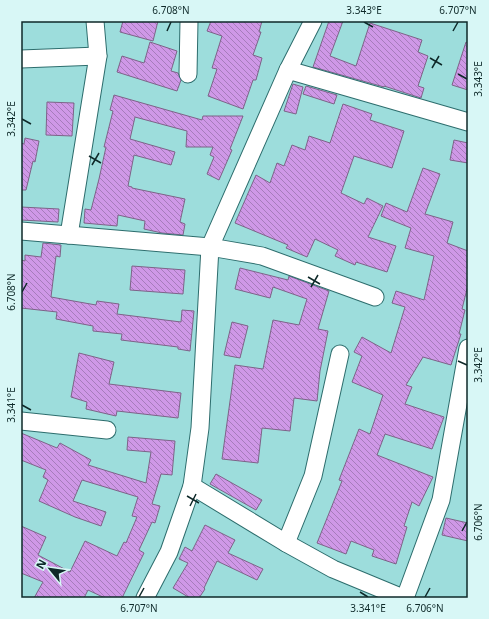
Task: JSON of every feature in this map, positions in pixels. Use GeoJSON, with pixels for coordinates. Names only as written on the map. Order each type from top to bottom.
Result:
{"type":"FeatureCollection","features":[{"type":"Feature","properties":{"kind":"street"},"geometry":{"type":"LineString","coordinates":[[69,235],[98,56],[95,21]]}},
{"type":"Feature","properties":{"kind":"street"},"geometry":{"type":"LineString","coordinates":[[188,74],[189,21]]}},
{"type":"Feature","properties":{"kind":"street"},"geometry":{"type":"LineString","coordinates":[[145,598],[169,552],[192,486],[200,428],[210,246],[288,70],[313,21]]}},
{"type":"Feature","properties":{"kind":"street"},"geometry":{"type":"LineString","coordinates":[[21,59],[98,56]]}},
{"type":"Feature","properties":{"kind":"street"},"geometry":{"type":"LineString","coordinates":[[288,70],[468,122]]}},
{"type":"Feature","properties":{"kind":"street"},"geometry":{"type":"LineString","coordinates":[[21,231],[150,243],[210,246],[262,256],[375,297]]}},
{"type":"Feature","properties":{"kind":"street"},"geometry":{"type":"LineString","coordinates":[[192,486],[286,543],[333,569],[404,598],[441,500],[468,348]]}},
{"type":"Feature","properties":{"kind":"street"},"geometry":{"type":"LineString","coordinates":[[286,543],[313,476],[340,354]]}},
{"type":"Feature","properties":{"kind":"street"},"geometry":{"type":"LineString","coordinates":[[21,421],[107,430]]}},
{"type":"Feature","properties":{"kind":"building"},"geometry":{"type":"Polygon","coordinates":[[[123,21],[158,21],[153,41],[120,32],[123,21]]]}},
{"type":"Feature","properties":{"kind":"building"},"geometry":{"type":"Polygon","coordinates":[[[211,21],[262,21],[259,32],[261,32],[253,55],[262,58],[256,80],[253,80],[243,109],[208,96],[217,69],[212,68],[222,36],[207,31],[211,21]]]}},
{"type":"Feature","properties":{"kind":"building"},"geometry":{"type":"Polygon","coordinates":[[[329,21],[343,21],[330,56],[356,66],[370,23],[422,40],[418,52],[428,56],[418,86],[424,88],[421,98],[384,86],[313,67],[329,21]]]}},
{"type":"Feature","properties":{"kind":"building"},"geometry":{"type":"Polygon","coordinates":[[[150,42],[177,51],[171,71],[178,73],[181,80],[177,91],[117,72],[122,56],[144,63],[150,42]]]}},
{"type":"Feature","properties":{"kind":"building"},"geometry":{"type":"Polygon","coordinates":[[[466,42],[468,43],[468,90],[452,85],[466,42]]]}},
{"type":"Feature","properties":{"kind":"building"},"geometry":{"type":"Polygon","coordinates":[[[293,84],[303,87],[296,114],[284,111],[293,84]]]}},
{"type":"Feature","properties":{"kind":"building"},"geometry":{"type":"Polygon","coordinates":[[[306,86],[337,95],[334,104],[303,94],[306,86]]]}},
{"type":"Feature","properties":{"kind":"building"},"geometry":{"type":"Polygon","coordinates":[[[114,95],[202,120],[203,116],[243,116],[230,149],[232,150],[219,180],[207,174],[214,157],[210,155],[213,147],[186,147],[187,131],[135,117],[130,139],[175,152],[171,165],[134,155],[128,186],[185,199],[180,222],[185,224],[183,235],[162,233],[144,229],[145,221],[118,215],[117,226],[84,223],[85,209],[91,210],[99,179],[106,147],[104,147],[113,111],[110,110],[114,95]]]}},
{"type":"Feature","properties":{"kind":"building"},"geometry":{"type":"Polygon","coordinates":[[[47,102],[74,103],[72,136],[46,135],[47,102]]]}},
{"type":"Feature","properties":{"kind":"building"},"geometry":{"type":"Polygon","coordinates":[[[343,104],[372,114],[370,120],[404,131],[392,168],[354,156],[341,193],[364,204],[367,198],[383,206],[368,237],[396,246],[387,272],[356,262],[355,265],[335,256],[338,250],[315,239],[307,257],[286,248],[288,245],[235,223],[256,175],[270,183],[277,163],[284,166],[292,145],[305,150],[309,136],[330,143],[343,104]]]}},
{"type":"Feature","properties":{"kind":"building"},"geometry":{"type":"Polygon","coordinates":[[[25,138],[39,141],[35,162],[33,161],[26,190],[21,190],[21,143],[24,144],[25,138]]]}},
{"type":"Feature","properties":{"kind":"building"},"geometry":{"type":"Polygon","coordinates":[[[454,140],[468,143],[468,163],[450,160],[454,140]]]}},
{"type":"Feature","properties":{"kind":"building"},"geometry":{"type":"Polygon","coordinates":[[[423,168],[440,174],[425,214],[453,222],[447,243],[468,251],[468,285],[462,309],[465,310],[459,334],[461,334],[451,365],[423,357],[406,385],[412,387],[405,404],[444,417],[432,449],[385,434],[377,455],[433,477],[419,506],[412,502],[404,526],[407,527],[396,564],[372,556],[374,550],[351,541],[346,554],[317,543],[342,481],[339,480],[359,429],[370,434],[383,395],[352,382],[362,356],[354,352],[362,337],[391,353],[405,307],[392,303],[396,291],[424,300],[434,256],[405,248],[411,228],[381,216],[386,203],[407,212],[423,168]]]}},
{"type":"Feature","properties":{"kind":"building"},"geometry":{"type":"Polygon","coordinates":[[[21,207],[59,209],[58,222],[21,220],[21,207]]]}},
{"type":"Feature","properties":{"kind":"building"},"geometry":{"type":"Polygon","coordinates":[[[43,243],[61,245],[60,257],[56,256],[51,297],[96,305],[97,301],[119,304],[117,314],[181,322],[182,310],[194,311],[190,351],[178,349],[178,347],[121,340],[122,334],[93,331],[93,326],[56,319],[57,312],[21,308],[21,260],[25,261],[25,255],[41,257],[43,243]]]}},
{"type":"Feature","properties":{"kind":"building"},"geometry":{"type":"Polygon","coordinates":[[[132,266],[185,270],[183,294],[130,290],[132,266]]]}},
{"type":"Feature","properties":{"kind":"building"},"geometry":{"type":"Polygon","coordinates":[[[240,268],[288,280],[289,276],[329,291],[318,329],[328,331],[320,371],[317,401],[294,398],[290,431],[262,428],[258,463],[222,459],[235,365],[263,369],[273,320],[299,325],[307,299],[273,287],[270,298],[235,289],[240,268]]]}},
{"type":"Feature","properties":{"kind":"building"},"geometry":{"type":"Polygon","coordinates":[[[232,322],[248,326],[240,358],[224,355],[232,322]]]}},
{"type":"Feature","properties":{"kind":"building"},"geometry":{"type":"Polygon","coordinates":[[[79,353],[114,362],[109,384],[181,393],[178,418],[117,411],[116,416],[86,409],[87,402],[71,397],[79,353]]]}},
{"type":"Feature","properties":{"kind":"building"},"geometry":{"type":"Polygon","coordinates":[[[21,433],[57,448],[60,443],[91,460],[88,465],[146,483],[151,452],[127,450],[128,437],[175,441],[172,475],[161,474],[152,504],[160,506],[155,523],[152,522],[139,550],[144,553],[122,598],[105,598],[88,590],[84,598],[34,598],[43,582],[21,573],[21,526],[46,537],[38,555],[70,572],[85,541],[117,556],[124,542],[126,543],[137,517],[132,516],[138,497],[82,480],[73,501],[106,512],[101,526],[75,517],[39,501],[48,480],[43,477],[46,470],[21,460],[21,433]]]}},
{"type":"Feature","properties":{"kind":"building"},"geometry":{"type":"Polygon","coordinates":[[[216,474],[262,500],[256,510],[210,484],[216,474]]]}},
{"type":"Feature","properties":{"kind":"building"},"geometry":{"type":"Polygon","coordinates":[[[446,518],[468,523],[468,541],[442,535],[446,518]]]}},
{"type":"Feature","properties":{"kind":"building"},"geometry":{"type":"Polygon","coordinates":[[[205,525],[235,540],[228,553],[263,569],[257,580],[217,561],[204,588],[205,589],[199,598],[190,598],[173,588],[188,563],[179,559],[185,547],[192,551],[205,525]]]}}]}
